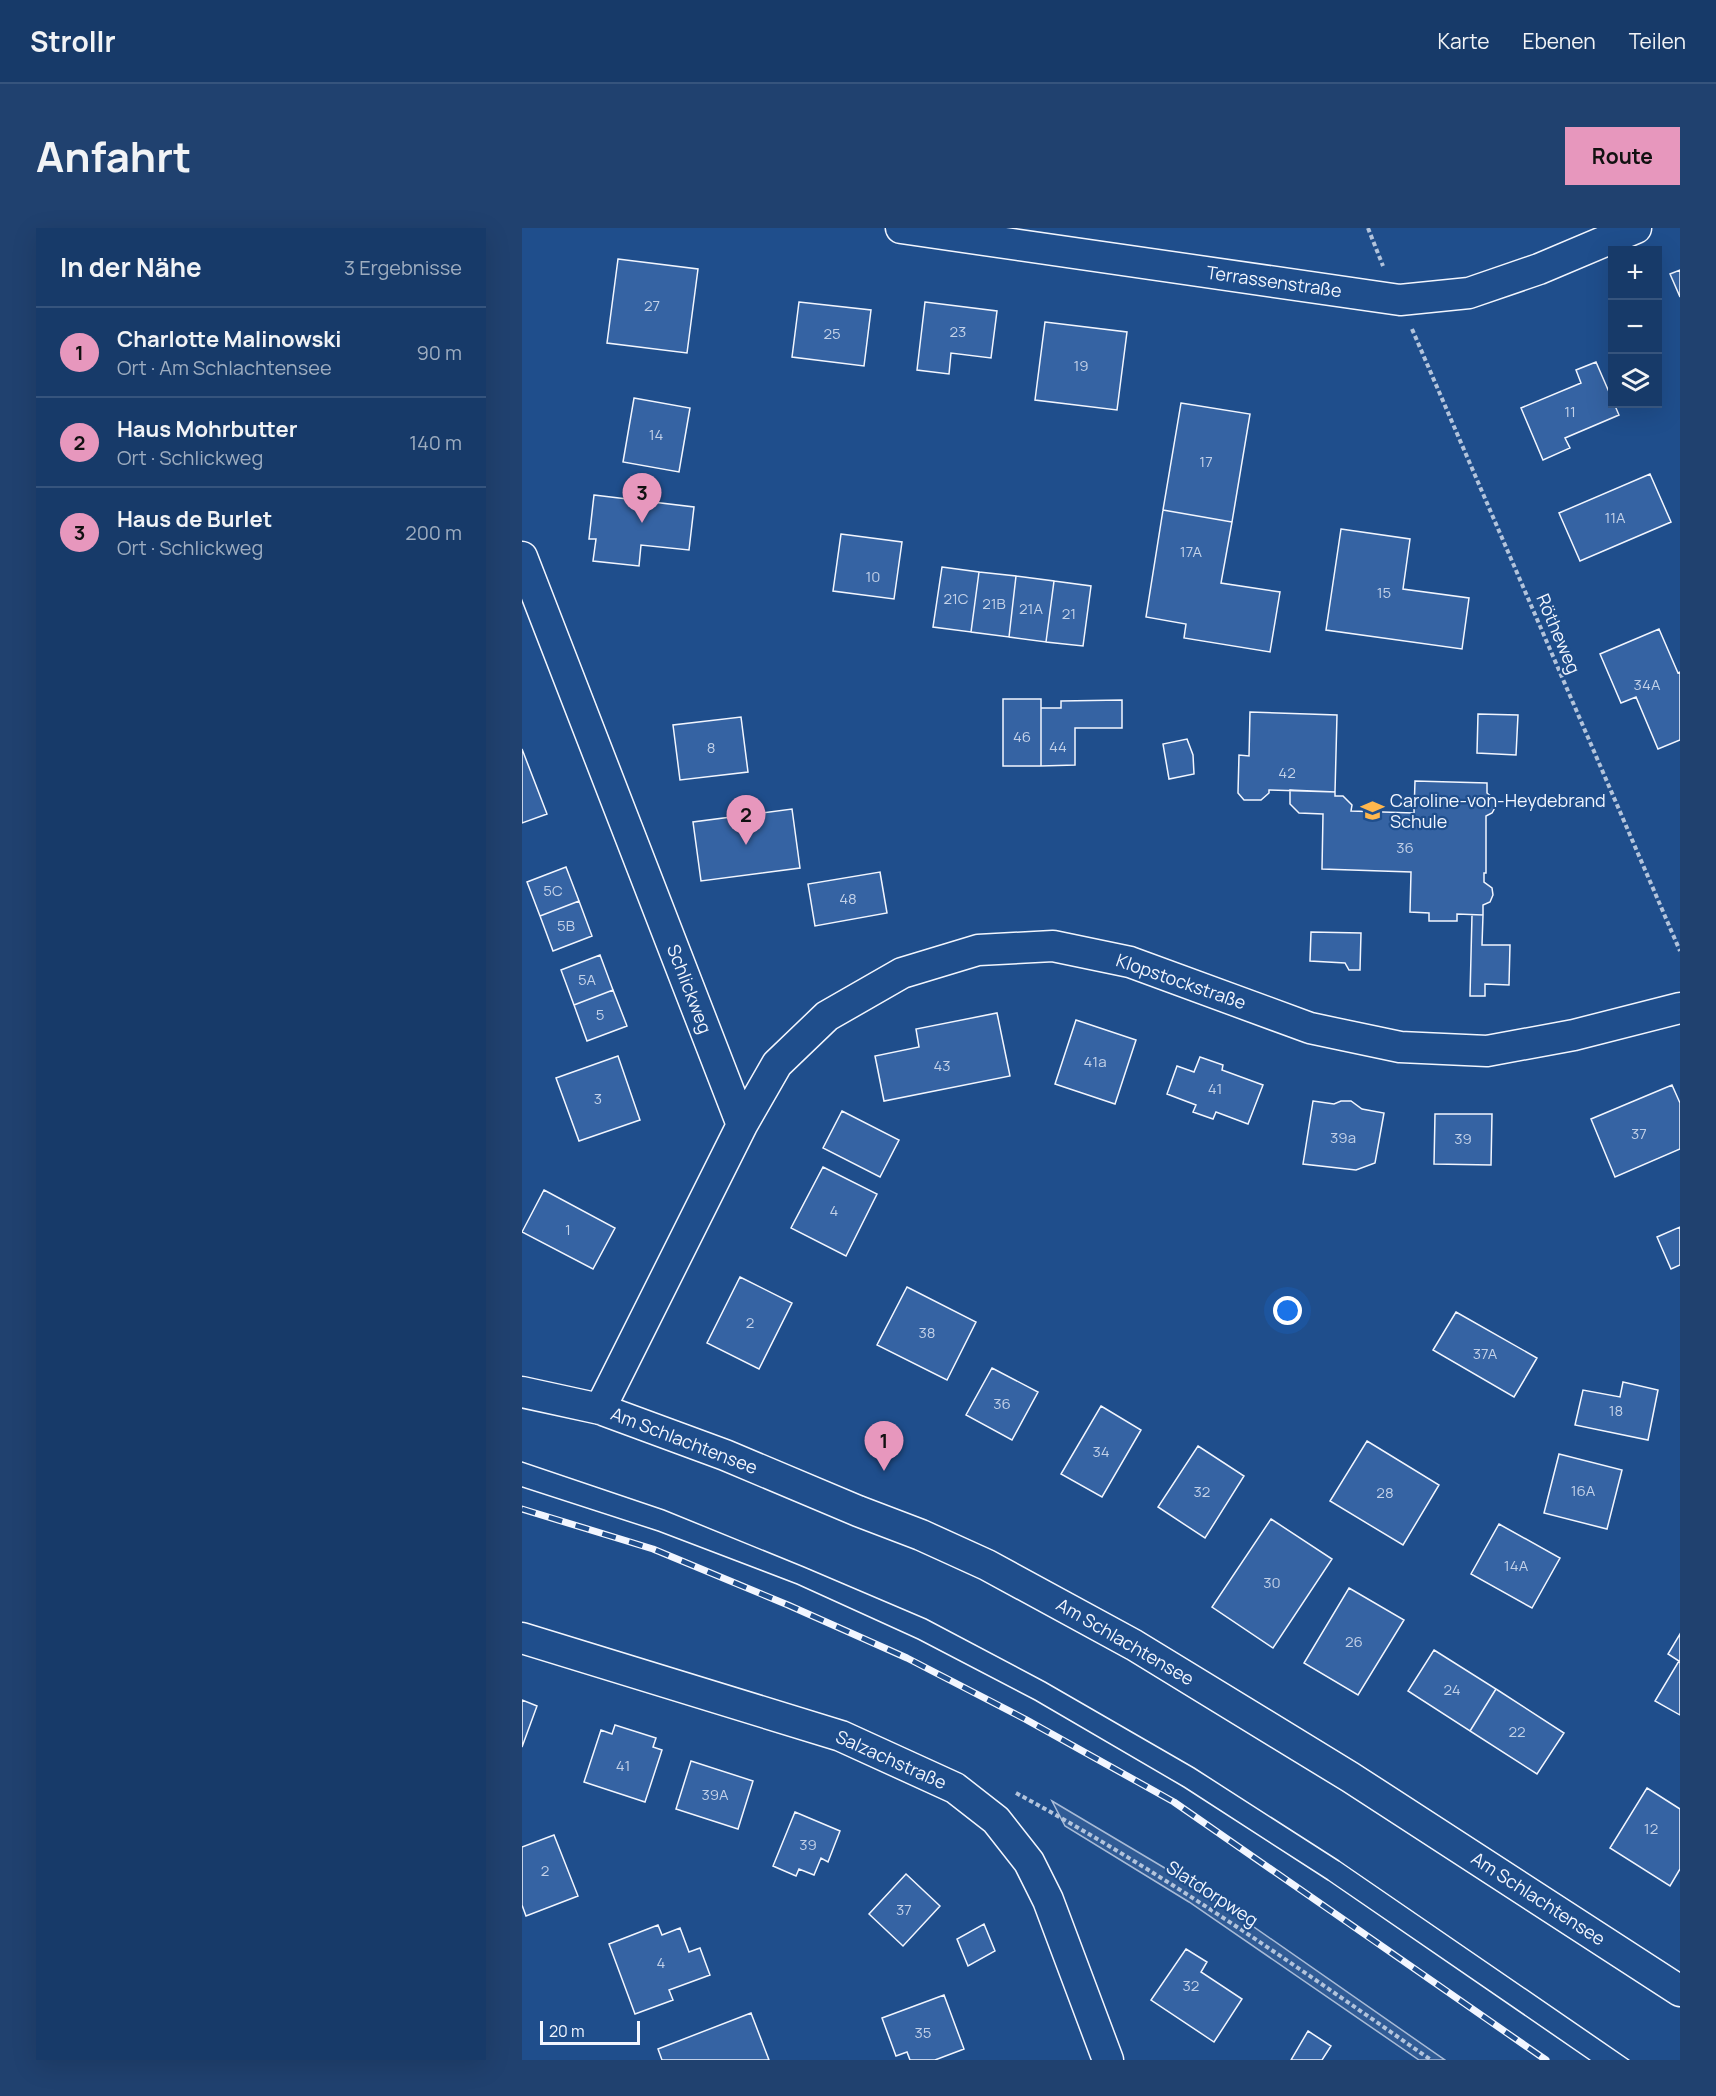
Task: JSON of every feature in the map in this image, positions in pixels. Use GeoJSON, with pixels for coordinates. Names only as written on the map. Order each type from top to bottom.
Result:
{"type":"FeatureCollection","features":[{"type":"Feature","properties":{"kind":"street","name":"Terrassenstraße"},"geometry":{"type":"LineString","coordinates":[[901,228],[1400,300],[1468,293],[1539,269],[1636,228]]}},
{"type":"Feature","properties":{"kind":"street","name":"Schlickweg"},"geometry":{"type":"LineString","coordinates":[[522,557],[742,1125]]}},
{"type":"Feature","properties":{"kind":"street","name":"Klopstockstraße"},"geometry":{"type":"LineString","coordinates":[[742,1125],[777,1064],[827,1016],[902,973],[978,950],[1053,946],[1130,962],[1310,1028],[1400,1047],[1487,1051],[1574,1035],[1680,1008]]}},
{"type":"Feature","properties":{"kind":"street"},"geometry":{"type":"LineString","coordinates":[[600,1409],[742,1125]]}},
{"type":"Feature","properties":{"kind":"street","name":"Am Schlachtensee"},"geometry":{"type":"LineString","coordinates":[[522,1392],[600,1409],[725,1455],[921,1535],[987,1565],[1092,1622],[1350,1777],[1680,1991]]}},
{"type":"Feature","properties":{"kind":"street","name":"Salzachstraße"},"geometry":{"type":"LineString","coordinates":[[522,1638],[841,1736],[955,1788],[996,1820],[1029,1862],[1048,1900],[1108,2060]]}},
{"type":"Feature","properties":{"kind":"path"},"geometry":{"type":"LineString","coordinates":[[1368,228],[1385,270]]}},
{"type":"Feature","properties":{"kind":"path","name":"Rötheweg"},"geometry":{"type":"LineString","coordinates":[[1412,328],[1680,951]]}},
{"type":"Feature","properties":{"kind":"path","name":"Slatdorpweg"},"geometry":{"type":"LineString","coordinates":[[1008,1788],[1068,1821],[1184,1891],[1431,2060]]}},
{"type":"Feature","properties":{"kind":"shaded area"},"geometry":{"type":"Polygon","coordinates":[[[1052,1801],[1195,1886],[1445,2060],[1419,2060],[1189,1902],[1065,1826],[1052,1801]]]}},
{"type":"Feature","properties":{"kind":"building"},"geometry":{"type":"Polygon","coordinates":[[[618,259],[698,269],[687,353],[607,343],[618,259]]]}},
{"type":"Feature","properties":{"kind":"building"},"geometry":{"type":"Polygon","coordinates":[[[1680,270],[1680,297],[1670,274],[1680,270]]]}},
{"type":"Feature","properties":{"kind":"building"},"geometry":{"type":"Polygon","coordinates":[[[799,302],[871,310],[864,366],[792,357],[799,302]]]}},
{"type":"Feature","properties":{"kind":"building"},"geometry":{"type":"Polygon","coordinates":[[[925,302],[997,311],[991,358],[951,353],[949,374],[917,370],[925,302]]]}},
{"type":"Feature","properties":{"kind":"building"},"geometry":{"type":"Polygon","coordinates":[[[1045,322],[1127,332],[1117,410],[1035,400],[1045,322]]]}},
{"type":"Feature","properties":{"kind":"building"},"geometry":{"type":"Polygon","coordinates":[[[1596,362],[1608,390],[1608,408],[1616,408],[1619,415],[1565,438],[1570,448],[1543,460],[1521,408],[1581,383],[1576,370],[1596,362]]]}},
{"type":"Feature","properties":{"kind":"building"},"geometry":{"type":"Polygon","coordinates":[[[634,398],[690,408],[679,472],[623,462],[634,398]]]}},
{"type":"Feature","properties":{"kind":"building"},"geometry":{"type":"Polygon","coordinates":[[[1181,403],[1250,414],[1232,522],[1163,510],[1181,403]]]}},
{"type":"Feature","properties":{"kind":"building"},"geometry":{"type":"Polygon","coordinates":[[[1650,474],[1671,522],[1580,561],[1559,513],[1650,474]]]}},
{"type":"Feature","properties":{"kind":"building"},"geometry":{"type":"Polygon","coordinates":[[[594,495],[694,507],[689,550],[641,545],[639,566],[593,561],[596,539],[589,539],[594,495]]]}},
{"type":"Feature","properties":{"kind":"building"},"geometry":{"type":"Polygon","coordinates":[[[1163,510],[1232,522],[1221,583],[1280,592],[1270,652],[1184,638],[1186,624],[1146,617],[1163,510]]]}},
{"type":"Feature","properties":{"kind":"building"},"geometry":{"type":"Polygon","coordinates":[[[1341,529],[1410,539],[1403,589],[1469,598],[1462,649],[1326,630],[1341,529]]]}},
{"type":"Feature","properties":{"kind":"building"},"geometry":{"type":"Polygon","coordinates":[[[841,534],[902,542],[894,599],[833,591],[841,534]]]}},
{"type":"Feature","properties":{"kind":"building"},"geometry":{"type":"Polygon","coordinates":[[[942,567],[979,572],[971,632],[933,627],[942,567]]]}},
{"type":"Feature","properties":{"kind":"building"},"geometry":{"type":"Polygon","coordinates":[[[979,572],[1016,576],[1009,637],[971,632],[979,572]]]}},
{"type":"Feature","properties":{"kind":"building"},"geometry":{"type":"Polygon","coordinates":[[[1016,576],[1054,581],[1046,642],[1009,637],[1016,576]]]}},
{"type":"Feature","properties":{"kind":"building"},"geometry":{"type":"Polygon","coordinates":[[[1054,581],[1091,586],[1083,646],[1046,642],[1054,581]]]}},
{"type":"Feature","properties":{"kind":"building"},"geometry":{"type":"Polygon","coordinates":[[[1659,629],[1678,673],[1680,672],[1680,740],[1658,749],[1636,697],[1621,703],[1600,654],[1659,629]]]}},
{"type":"Feature","properties":{"kind":"building"},"geometry":{"type":"Polygon","coordinates":[[[1003,699],[1041,699],[1041,766],[1003,766],[1003,699]]]}},
{"type":"Feature","properties":{"kind":"building"},"geometry":{"type":"Polygon","coordinates":[[[1122,700],[1122,728],[1075,728],[1075,765],[1041,766],[1041,708],[1061,708],[1061,701],[1122,700]]]}},
{"type":"Feature","properties":{"kind":"building"},"geometry":{"type":"Polygon","coordinates":[[[1250,712],[1337,715],[1335,792],[1269,790],[1269,793],[1261,800],[1244,800],[1238,793],[1239,755],[1249,756],[1250,712]]]}},
{"type":"Feature","properties":{"kind":"building"},"geometry":{"type":"Polygon","coordinates":[[[1478,714],[1518,715],[1516,755],[1477,753],[1478,714]]]}},
{"type":"Feature","properties":{"kind":"building"},"geometry":{"type":"Polygon","coordinates":[[[741,717],[748,772],[680,780],[673,725],[741,717]]]}},
{"type":"Feature","properties":{"kind":"building"},"geometry":{"type":"Polygon","coordinates":[[[1187,739],[1193,755],[1194,774],[1169,779],[1163,744],[1187,739]]]}},
{"type":"Feature","properties":{"kind":"building"},"geometry":{"type":"Polygon","coordinates":[[[522,749],[547,814],[522,823],[522,749]]]}},
{"type":"Feature","properties":{"kind":"building"},"geometry":{"type":"Polygon","coordinates":[[[1415,781],[1487,783],[1487,793],[1494,799],[1496,806],[1492,813],[1486,816],[1484,882],[1492,888],[1493,895],[1490,902],[1483,905],[1483,915],[1457,914],[1457,921],[1429,921],[1429,913],[1410,912],[1411,872],[1322,869],[1323,814],[1299,813],[1290,804],[1290,790],[1335,792],[1335,796],[1343,796],[1352,805],[1351,811],[1414,813],[1415,781]]]}},
{"type":"Feature","properties":{"kind":"building"},"geometry":{"type":"Polygon","coordinates":[[[792,809],[800,868],[701,881],[693,822],[792,809]]]}},
{"type":"Feature","properties":{"kind":"building"},"geometry":{"type":"Polygon","coordinates":[[[566,867],[579,901],[540,916],[527,882],[566,867]]]}},
{"type":"Feature","properties":{"kind":"building"},"geometry":{"type":"Polygon","coordinates":[[[880,872],[887,913],[815,926],[808,884],[880,872]]]}},
{"type":"Feature","properties":{"kind":"building"},"geometry":{"type":"Polygon","coordinates":[[[579,901],[592,936],[553,951],[540,916],[579,901]]]}},
{"type":"Feature","properties":{"kind":"building"},"geometry":{"type":"Polygon","coordinates":[[[1472,915],[1483,915],[1482,945],[1510,945],[1509,985],[1485,984],[1485,996],[1470,996],[1472,915]]]}},
{"type":"Feature","properties":{"kind":"building"},"geometry":{"type":"Polygon","coordinates":[[[1311,932],[1361,933],[1360,970],[1349,970],[1345,963],[1310,961],[1311,932]]]}},
{"type":"Feature","properties":{"kind":"building"},"geometry":{"type":"Polygon","coordinates":[[[600,955],[613,990],[574,1005],[561,970],[600,955]]]}},
{"type":"Feature","properties":{"kind":"building"},"geometry":{"type":"Polygon","coordinates":[[[613,990],[627,1026],[587,1041],[574,1005],[613,990]]]}},
{"type":"Feature","properties":{"kind":"building"},"geometry":{"type":"Polygon","coordinates":[[[997,1013],[1010,1076],[884,1101],[875,1056],[919,1047],[916,1029],[997,1013]]]}},
{"type":"Feature","properties":{"kind":"building"},"geometry":{"type":"Polygon","coordinates":[[[1076,1020],[1136,1040],[1115,1104],[1055,1084],[1076,1020]]]}},
{"type":"Feature","properties":{"kind":"building"},"geometry":{"type":"Polygon","coordinates":[[[618,1056],[640,1120],[579,1141],[556,1078],[618,1056]]]}},
{"type":"Feature","properties":{"kind":"building"},"geometry":{"type":"Polygon","coordinates":[[[1200,1057],[1223,1065],[1222,1070],[1263,1085],[1248,1124],[1216,1112],[1213,1119],[1193,1112],[1196,1105],[1167,1094],[1177,1066],[1194,1072],[1200,1057]]]}},
{"type":"Feature","properties":{"kind":"building"},"geometry":{"type":"Polygon","coordinates":[[[1672,1085],[1680,1103],[1680,1149],[1615,1177],[1591,1119],[1672,1085]]]}},
{"type":"Feature","properties":{"kind":"building"},"geometry":{"type":"Polygon","coordinates":[[[1313,1101],[1334,1104],[1351,1101],[1362,1109],[1384,1113],[1375,1163],[1356,1170],[1303,1164],[1313,1101]]]}},
{"type":"Feature","properties":{"kind":"building"},"geometry":{"type":"Polygon","coordinates":[[[842,1111],[899,1140],[880,1177],[823,1148],[842,1111]]]}},
{"type":"Feature","properties":{"kind":"building"},"geometry":{"type":"Polygon","coordinates":[[[1435,1114],[1492,1114],[1491,1165],[1434,1164],[1435,1114]]]}},
{"type":"Feature","properties":{"kind":"building"},"geometry":{"type":"Polygon","coordinates":[[[823,1167],[877,1194],[846,1256],[791,1228],[823,1167]]]}},
{"type":"Feature","properties":{"kind":"building"},"geometry":{"type":"Polygon","coordinates":[[[544,1190],[615,1228],[593,1269],[522,1232],[544,1190]]]}},
{"type":"Feature","properties":{"kind":"building"},"geometry":{"type":"Polygon","coordinates":[[[1680,1227],[1680,1265],[1671,1269],[1657,1237],[1680,1227]]]}},
{"type":"Feature","properties":{"kind":"building"},"geometry":{"type":"Polygon","coordinates":[[[740,1277],[792,1303],[759,1369],[707,1343],[740,1277]]]}},
{"type":"Feature","properties":{"kind":"building"},"geometry":{"type":"Polygon","coordinates":[[[907,1287],[976,1322],[947,1380],[877,1345],[907,1287]]]}},
{"type":"Feature","properties":{"kind":"building"},"geometry":{"type":"Polygon","coordinates":[[[1456,1312],[1537,1358],[1514,1397],[1433,1350],[1456,1312]]]}},
{"type":"Feature","properties":{"kind":"building"},"geometry":{"type":"Polygon","coordinates":[[[992,1368],[1038,1392],[1012,1440],[966,1415],[992,1368]]]}},
{"type":"Feature","properties":{"kind":"building"},"geometry":{"type":"Polygon","coordinates":[[[1623,1382],[1658,1390],[1648,1440],[1575,1425],[1583,1390],[1620,1397],[1623,1382]]]}},
{"type":"Feature","properties":{"kind":"building"},"geometry":{"type":"Polygon","coordinates":[[[1101,1406],[1141,1430],[1102,1497],[1061,1474],[1101,1406]]]}},
{"type":"Feature","properties":{"kind":"building"},"geometry":{"type":"Polygon","coordinates":[[[1367,1441],[1439,1485],[1403,1545],[1330,1501],[1367,1441]]]}},
{"type":"Feature","properties":{"kind":"building"},"geometry":{"type":"Polygon","coordinates":[[[1198,1446],[1244,1476],[1205,1538],[1158,1507],[1198,1446]]]}},
{"type":"Feature","properties":{"kind":"building"},"geometry":{"type":"Polygon","coordinates":[[[1559,1454],[1622,1470],[1607,1529],[1544,1513],[1559,1454]]]}},
{"type":"Feature","properties":{"kind":"building"},"geometry":{"type":"Polygon","coordinates":[[[1271,1519],[1332,1559],[1273,1648],[1212,1607],[1271,1519]]]}},
{"type":"Feature","properties":{"kind":"building"},"geometry":{"type":"Polygon","coordinates":[[[1499,1524],[1560,1558],[1532,1608],[1471,1574],[1499,1524]]]}},
{"type":"Feature","properties":{"kind":"building"},"geometry":{"type":"Polygon","coordinates":[[[1349,1588],[1404,1620],[1358,1695],[1304,1663],[1349,1588]]]}},
{"type":"Feature","properties":{"kind":"building"},"geometry":{"type":"Polygon","coordinates":[[[1680,1634],[1680,1715],[1655,1701],[1679,1661],[1668,1654],[1680,1634]]]}},
{"type":"Feature","properties":{"kind":"building"},"geometry":{"type":"Polygon","coordinates":[[[1434,1650],[1496,1689],[1470,1731],[1408,1691],[1434,1650]]]}},
{"type":"Feature","properties":{"kind":"building"},"geometry":{"type":"Polygon","coordinates":[[[1496,1689],[1564,1733],[1537,1774],[1470,1731],[1496,1689]]]}},
{"type":"Feature","properties":{"kind":"building"},"geometry":{"type":"Polygon","coordinates":[[[522,1700],[537,1706],[522,1747],[522,1700]]]}},
{"type":"Feature","properties":{"kind":"building"},"geometry":{"type":"Polygon","coordinates":[[[615,1725],[656,1738],[653,1747],[662,1750],[645,1802],[584,1782],[601,1730],[612,1734],[615,1725]]]}},
{"type":"Feature","properties":{"kind":"building"},"geometry":{"type":"Polygon","coordinates":[[[691,1761],[753,1781],[738,1829],[676,1809],[691,1761]]]}},
{"type":"Feature","properties":{"kind":"building"},"geometry":{"type":"Polygon","coordinates":[[[1647,1788],[1680,1809],[1680,1869],[1670,1886],[1610,1848],[1647,1788]]]}},
{"type":"Feature","properties":{"kind":"building"},"geometry":{"type":"Polygon","coordinates":[[[795,1812],[840,1831],[828,1862],[821,1858],[814,1875],[799,1869],[796,1876],[773,1866],[795,1812]]]}},
{"type":"Feature","properties":{"kind":"building"},"geometry":{"type":"Polygon","coordinates":[[[554,1835],[578,1896],[526,1916],[522,1905],[522,1847],[554,1835]]]}},
{"type":"Feature","properties":{"kind":"building"},"geometry":{"type":"Polygon","coordinates":[[[906,1874],[940,1906],[903,1946],[869,1914],[906,1874]]]}},
{"type":"Feature","properties":{"kind":"building"},"geometry":{"type":"Polygon","coordinates":[[[984,1924],[995,1951],[968,1966],[957,1939],[984,1924]]]}},
{"type":"Feature","properties":{"kind":"building"},"geometry":{"type":"Polygon","coordinates":[[[658,1925],[662,1935],[680,1928],[689,1952],[700,1948],[710,1975],[669,1990],[673,2000],[635,2014],[609,1944],[658,1925]]]}},
{"type":"Feature","properties":{"kind":"building"},"geometry":{"type":"Polygon","coordinates":[[[1186,1949],[1207,1962],[1201,1972],[1242,1999],[1214,2042],[1151,2000],[1186,1949]]]}},
{"type":"Feature","properties":{"kind":"building"},"geometry":{"type":"Polygon","coordinates":[[[944,1995],[964,2049],[935,2060],[910,2060],[907,2052],[896,2056],[882,2018],[944,1995]]]}},
{"type":"Feature","properties":{"kind":"building"},"geometry":{"type":"Polygon","coordinates":[[[751,2013],[769,2060],[662,2060],[658,2049],[751,2013]]]}},
{"type":"Feature","properties":{"kind":"building"},"geometry":{"type":"Polygon","coordinates":[[[1308,2031],[1331,2046],[1322,2060],[1291,2060],[1308,2031]]]}},
{"type":"Feature","properties":{"kind":"tram line"},"geometry":{"type":"LineString","coordinates":[[522,1462],[664,1510],[804,1567],[926,1619],[1045,1682],[1194,1768],[1339,1861],[1629,2060]]}},
{"type":"Feature","properties":{"kind":"tram line"},"geometry":{"type":"LineString","coordinates":[[522,1487],[658,1531],[797,1584],[918,1639],[1035,1700],[1184,1787],[1328,1880],[1590,2060]]}},
{"type":"Feature","properties":{"kind":"railway"},"geometry":{"type":"LineString","coordinates":[[522,1509],[653,1549],[788,1605],[907,1658],[1025,1719],[1174,1802],[1546,2060]]}},
{"type":"Feature","properties":{"kind":"place","name":"Haus de Burlet"},"geometry":{"type":"Point","coordinates":[642,523]}},
{"type":"Feature","properties":{"kind":"place","name":"Caroline-von-Heydebrand Schule"},"geometry":{"type":"Point","coordinates":[1372,811]}},
{"type":"Feature","properties":{"kind":"place","name":"Haus Mohrbutter"},"geometry":{"type":"Point","coordinates":[746,845]}},
{"type":"Feature","properties":{"kind":"place","name":"Charlotte Malinowski"},"geometry":{"type":"Point","coordinates":[884,1471]}}]}
